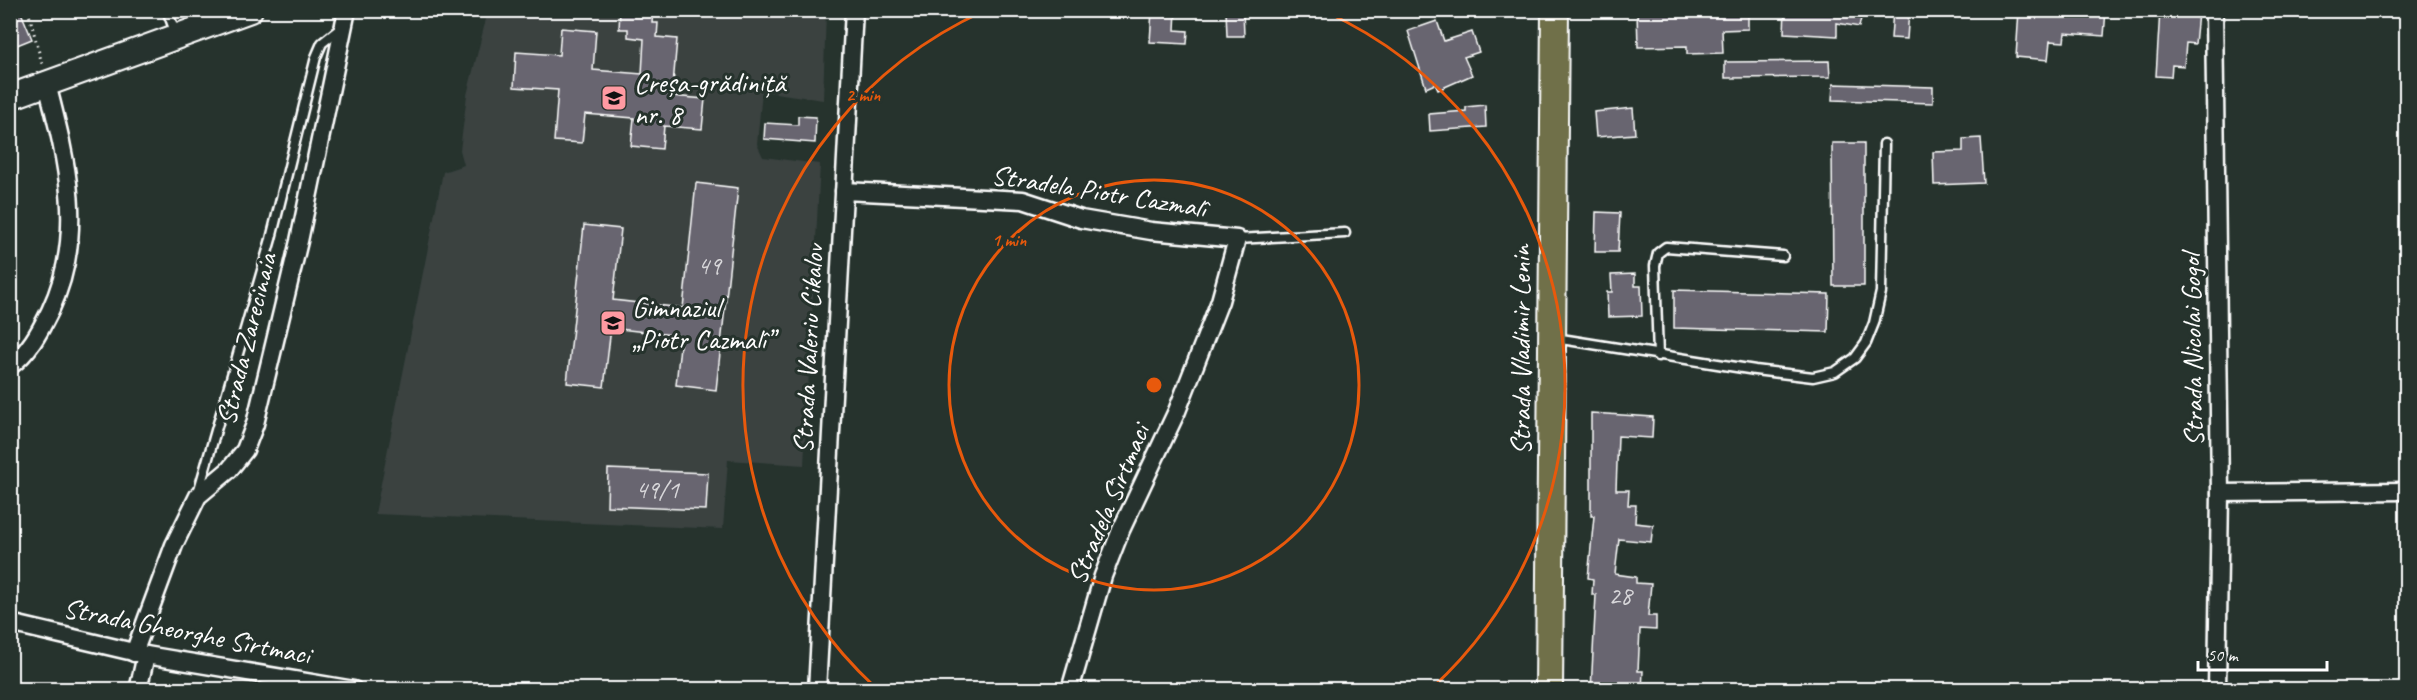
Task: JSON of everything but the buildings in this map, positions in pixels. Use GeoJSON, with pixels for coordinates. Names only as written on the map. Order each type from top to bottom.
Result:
{"type":"FeatureCollection","features":[{"type":"Feature","properties":{"kind":"main road","name":"Strada Vladimir Lenin"},"geometry":{"type":"LineString","coordinates":[[1549,690],[1555,10]]}},
{"type":"Feature","properties":{"kind":"street"},"geometry":{"type":"LineString","coordinates":[[10,97],[250,10]]}},
{"type":"Feature","properties":{"kind":"street","name":"Strada Valeriu Cikalov"},"geometry":{"type":"LineString","coordinates":[[817,690],[854,10]]}},
{"type":"Feature","properties":{"kind":"street","name":"Strada Nicolai Gogol"},"geometry":{"type":"LineString","coordinates":[[2214,10],[2220,493],[2217,690]]}},
{"type":"Feature","properties":{"kind":"street","name":"Strada Zarecinaia"},"geometry":{"type":"LineString","coordinates":[[138,690],[140,654],[174,545],[198,496],[229,470],[244,450],[255,424],[299,241],[345,18]]}},
{"type":"Feature","properties":{"kind":"street"},"geometry":{"type":"LineString","coordinates":[[10,366],[24,356],[40,331],[56,297],[68,262],[72,224],[65,152],[47,84]]}},
{"type":"Feature","properties":{"kind":"street","name":"Stradela Piotr Cazmalî"},"geometry":{"type":"LineString","coordinates":[[844,191],[1023,200],[1082,219],[1151,231],[1237,239]]}},
{"type":"Feature","properties":{"kind":"street","name":"Stradela Sîrtmaci"},"geometry":{"type":"LineString","coordinates":[[1070,690],[1103,576],[1121,530],[1178,411],[1220,301],[1237,239]]}},
{"type":"Feature","properties":{"kind":"street"},"geometry":{"type":"LineString","coordinates":[[2220,493],[2406,491]]}},
{"type":"Feature","properties":{"kind":"street","name":"Strada Gheorghe Sîrtmaci"},"geometry":{"type":"LineString","coordinates":[[10,623],[140,654],[354,690]]}},
{"type":"Feature","properties":{"kind":"lane"},"geometry":{"type":"LineString","coordinates":[[167,10],[177,37]]}},
{"type":"Feature","properties":{"kind":"lane"},"geometry":{"type":"LineString","coordinates":[[198,496],[271,239],[316,57],[322,43],[345,18]]}},
{"type":"Feature","properties":{"kind":"lane"},"geometry":{"type":"LineString","coordinates":[[1552,337],[1658,356],[1812,377],[1835,372],[1855,358],[1866,343],[1881,292],[1884,144]]}},
{"type":"Feature","properties":{"kind":"lane"},"geometry":{"type":"LineString","coordinates":[[1237,239],[1345,233]]}},
{"type":"Feature","properties":{"kind":"lane"},"geometry":{"type":"LineString","coordinates":[[1658,356],[1655,266],[1658,253],[1666,247],[1783,256]]}},
{"type":"Feature","properties":{"kind":"path"},"geometry":{"type":"LineString","coordinates":[[28,10],[47,84]]}},
{"type":"Feature","properties":{"kind":"shaded area","name":"Gimnaziul „Piotr Cazmalî”"},"geometry":{"type":"Polygon","coordinates":[[[488,11],[826,11],[823,100],[762,91],[757,144],[763,157],[820,164],[804,465],[728,460],[723,529],[375,514],[443,172],[464,165],[460,150],[467,95],[488,11]]]}},
{"type":"Feature","properties":{"kind":"place","name":"Creșa-grădiniță nr. 8"},"geometry":{"type":"Point","coordinates":[614,98]}},
{"type":"Feature","properties":{"kind":"place","name":"Gimnaziul „Piotr Cazmalî”"},"geometry":{"type":"Point","coordinates":[613,323]}}]}
